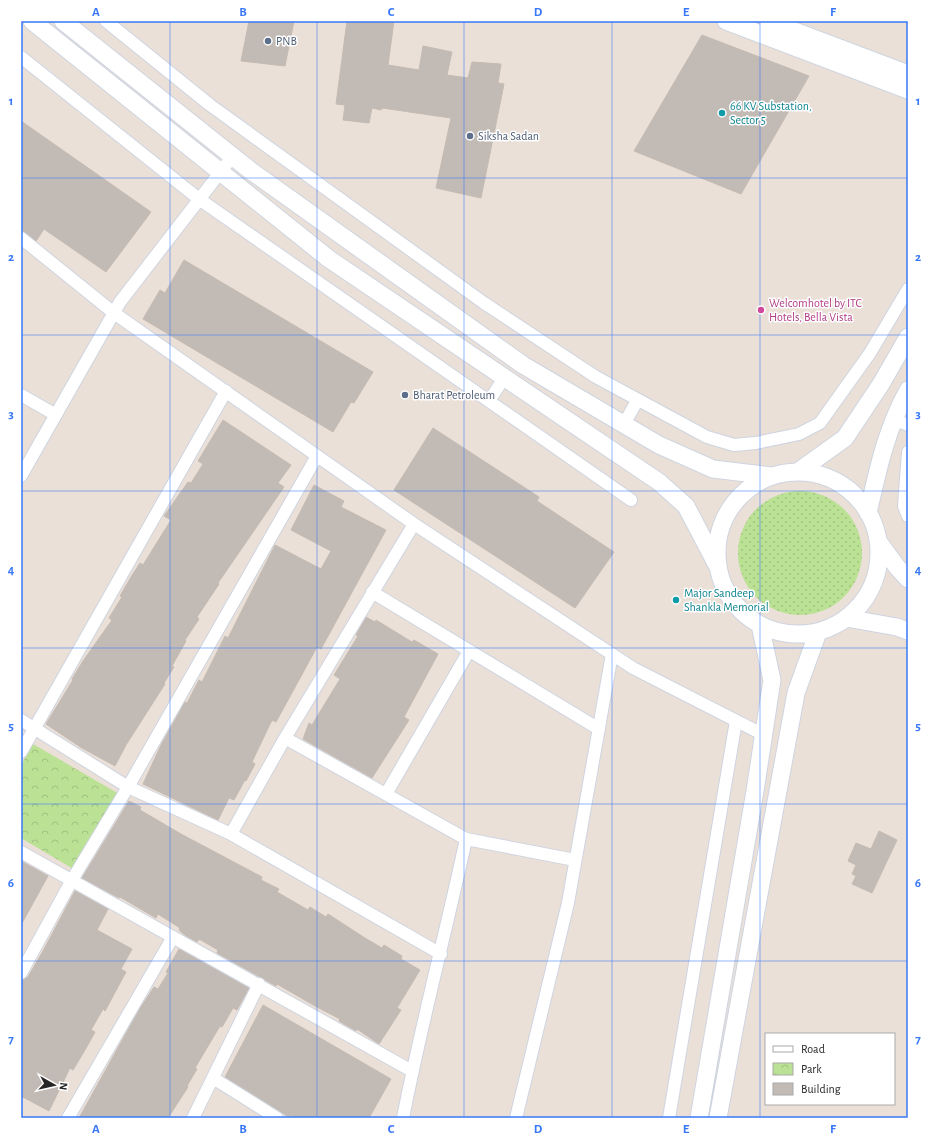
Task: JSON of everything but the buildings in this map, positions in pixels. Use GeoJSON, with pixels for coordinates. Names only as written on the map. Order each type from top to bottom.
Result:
{"type":"FeatureCollection","features":[{"type":"Feature","properties":{"kind":"street"},"geometry":{"type":"LineString","coordinates":[[32,21],[329,259],[659,482],[686,506],[718,566]]}},
{"type":"Feature","properties":{"kind":"street"},"geometry":{"type":"LineString","coordinates":[[63,21],[232,157],[523,365],[660,445],[713,470],[771,476],[799,471],[816,473],[834,480],[851,491],[868,513],[878,541],[897,568],[908,579]]}},
{"type":"Feature","properties":{"kind":"street"},"geometry":{"type":"LineString","coordinates":[[106,21],[210,105],[484,303],[596,377],[637,401],[707,437],[734,446],[799,434],[820,424],[870,353],[908,289]]}},
{"type":"Feature","properties":{"kind":"street"},"geometry":{"type":"LineString","coordinates":[[726,21],[908,90]]}},
{"type":"Feature","properties":{"kind":"street"},"geometry":{"type":"LineString","coordinates":[[768,21],[908,74]]}},
{"type":"Feature","properties":{"kind":"street"},"geometry":{"type":"LineString","coordinates":[[21,57],[199,199],[631,500]]}},
{"type":"Feature","properties":{"kind":"street"},"geometry":{"type":"LineString","coordinates":[[21,476],[120,302],[232,157]]}},
{"type":"Feature","properties":{"kind":"street"},"geometry":{"type":"LineString","coordinates":[[21,238],[114,313],[414,524],[633,668],[764,735]]}},
{"type":"Feature","properties":{"kind":"street"},"geometry":{"type":"LineString","coordinates":[[799,471],[845,438],[908,337]]}},
{"type":"Feature","properties":{"kind":"street"},"geometry":{"type":"LineString","coordinates":[[489,401],[504,378]]}},
{"type":"Feature","properties":{"kind":"street"},"geometry":{"type":"LineString","coordinates":[[868,513],[878,466],[900,422],[908,390]]}},
{"type":"Feature","properties":{"kind":"street"},"geometry":{"type":"LineString","coordinates":[[21,752],[226,391]]}},
{"type":"Feature","properties":{"kind":"street"},"geometry":{"type":"LineString","coordinates":[[21,395],[56,415]]}},
{"type":"Feature","properties":{"kind":"street"},"geometry":{"type":"LineString","coordinates":[[624,424],[637,401]]}},
{"type":"Feature","properties":{"kind":"street"},"geometry":{"type":"LineString","coordinates":[[908,452],[904,506],[908,516]]}},
{"type":"Feature","properties":{"kind":"street"},"geometry":{"type":"LineString","coordinates":[[21,973],[72,880],[128,787],[317,456]]}},
{"type":"Feature","properties":{"kind":"street"},"geometry":{"type":"LineString","coordinates":[[771,476],[742,493],[724,518],[716,546],[719,574],[726,592],[742,613],[760,625],[775,631],[789,634],[818,632],[846,618],[867,595],[872,584],[878,557],[878,541]]}},
{"type":"Feature","properties":{"kind":"street"},"geometry":{"type":"LineString","coordinates":[[231,834],[285,738],[414,524]]}},
{"type":"Feature","properties":{"kind":"street"},"geometry":{"type":"LineString","coordinates":[[372,592],[598,729]]}},
{"type":"Feature","properties":{"kind":"street"},"geometry":{"type":"LineString","coordinates":[[846,618],[897,627],[908,631]]}},
{"type":"Feature","properties":{"kind":"street"},"geometry":{"type":"LineString","coordinates":[[699,1118],[772,680],[760,625]]}},
{"type":"Feature","properties":{"kind":"street"},"geometry":{"type":"LineString","coordinates":[[718,1118],[796,693],[818,632]]}},
{"type":"Feature","properties":{"kind":"street"},"geometry":{"type":"LineString","coordinates":[[386,794],[469,651]]}},
{"type":"Feature","properties":{"kind":"street"},"geometry":{"type":"LineString","coordinates":[[516,1118],[568,903],[612,654]]}},
{"type":"Feature","properties":{"kind":"street"},"geometry":{"type":"LineString","coordinates":[[21,720],[128,787],[231,834],[441,954]]}},
{"type":"Feature","properties":{"kind":"street"},"geometry":{"type":"LineString","coordinates":[[669,1118],[736,721]]}},
{"type":"Feature","properties":{"kind":"street"},"geometry":{"type":"LineString","coordinates":[[285,738],[466,839],[575,860]]}},
{"type":"Feature","properties":{"kind":"street"},"geometry":{"type":"LineString","coordinates":[[403,1118],[412,1071],[441,954],[466,839]]}},
{"type":"Feature","properties":{"kind":"street"},"geometry":{"type":"LineString","coordinates":[[21,852],[412,1071]]}},
{"type":"Feature","properties":{"kind":"street"},"geometry":{"type":"LineString","coordinates":[[68,1118],[173,937]]}},
{"type":"Feature","properties":{"kind":"street"},"geometry":{"type":"LineString","coordinates":[[193,1118],[259,984]]}},
{"type":"Feature","properties":{"kind":"street"},"geometry":{"type":"LineString","coordinates":[[213,1078],[277,1118]]}},
{"type":"Feature","properties":{"kind":"green space"},"geometry":{"type":"Polygon","coordinates":[[[800,491],[812,492],[824,496],[844,509],[857,529],[861,541],[861,565],[857,577],[844,597],[824,610],[812,614],[800,615],[788,614],[776,610],[756,597],[743,577],[739,565],[738,553],[739,541],[743,529],[756,509],[776,496],[788,492],[800,491]]]}},
{"type":"Feature","properties":{"kind":"green space"},"geometry":{"type":"Polygon","coordinates":[[[33,744],[119,794],[75,870],[21,838],[21,765],[33,744]]]}},
{"type":"Feature","properties":{"kind":"place","name":"PNB"},"geometry":{"type":"Point","coordinates":[268,41]}},
{"type":"Feature","properties":{"kind":"place","name":"66 KV Substation, Sector 5"},"geometry":{"type":"Point","coordinates":[722,113]}},
{"type":"Feature","properties":{"kind":"place","name":"Siksha Sadan"},"geometry":{"type":"Point","coordinates":[470,136]}},
{"type":"Feature","properties":{"kind":"place","name":"Welcomhotel by ITC Hotels, Bella Vista"},"geometry":{"type":"Point","coordinates":[761,310]}},
{"type":"Feature","properties":{"kind":"place","name":"Bharat Petroleum"},"geometry":{"type":"Point","coordinates":[405,395]}},
{"type":"Feature","properties":{"kind":"place","name":"Major Sandeep Shankla Memorial"},"geometry":{"type":"Point","coordinates":[676,600]}}]}
